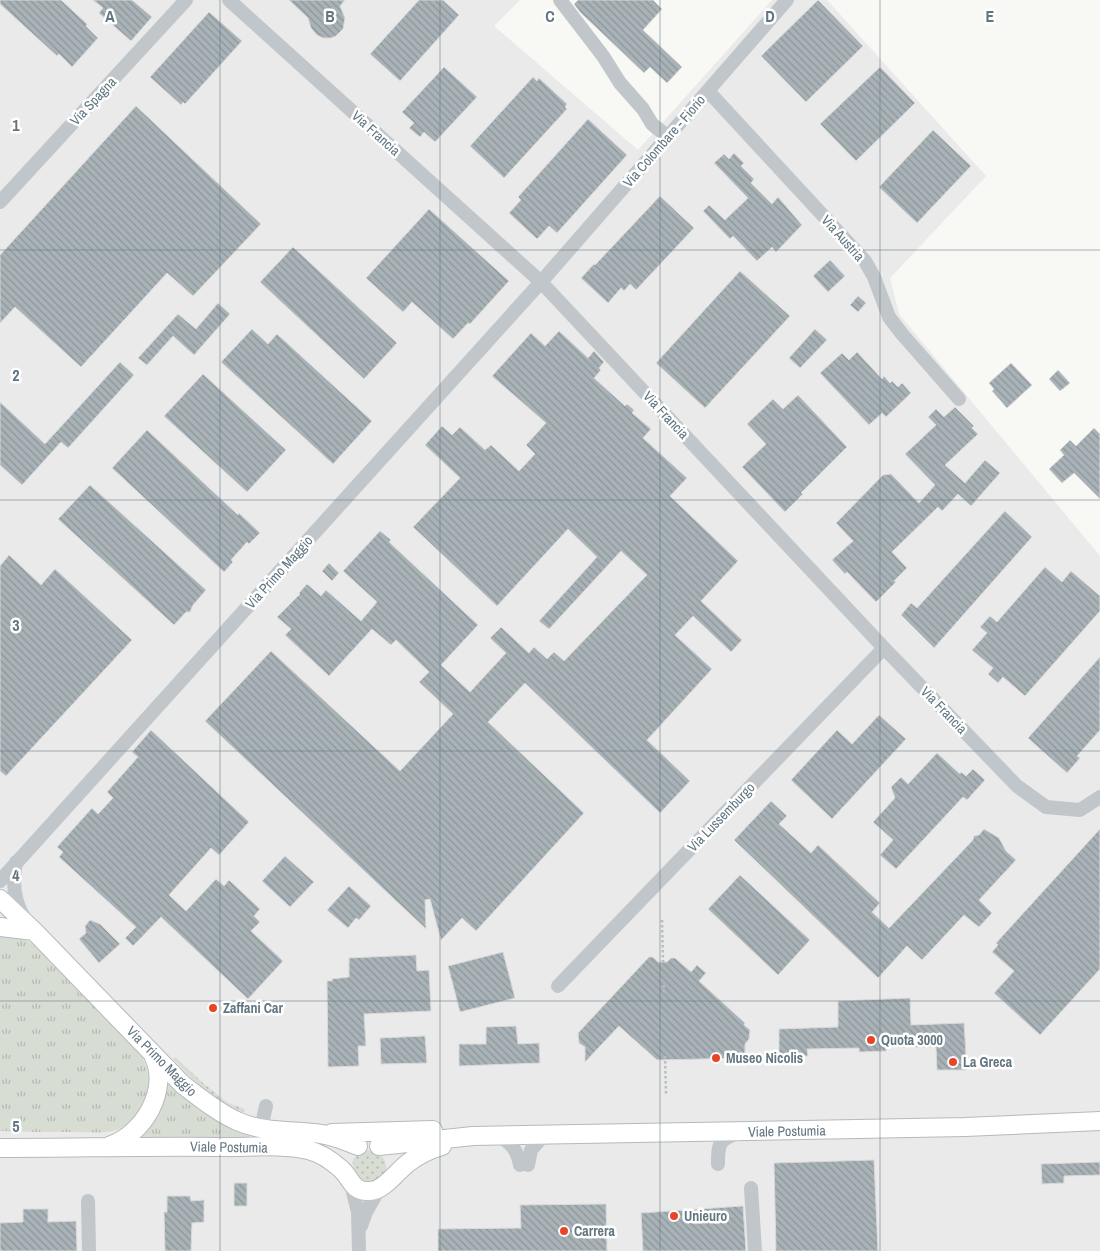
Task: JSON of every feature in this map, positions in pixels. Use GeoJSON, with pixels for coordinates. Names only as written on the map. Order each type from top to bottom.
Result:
{"type":"FeatureCollection","features":[{"type":"Feature","properties":{"kind":"main road"},"geometry":{"type":"LineString","coordinates":[[0,899],[34,931]]}},
{"type":"Feature","properties":{"kind":"main road"},"geometry":{"type":"LineString","coordinates":[[0,927],[34,931]]}},
{"type":"Feature","properties":{"kind":"main road","name":"Via Primo Maggio"},"geometry":{"type":"LineString","coordinates":[[34,931],[182,1084],[210,1105],[237,1121],[261,1128],[321,1134]]}},
{"type":"Feature","properties":{"kind":"main road","name":"Viale Postumia"},"geometry":{"type":"LineString","coordinates":[[104,1148],[115,1144],[135,1130],[151,1108],[159,1082],[156,1062],[151,1050]]}},
{"type":"Feature","properties":{"kind":"main road","name":"Viale Postumia"},"geometry":{"type":"LineString","coordinates":[[321,1134],[358,1146],[372,1144],[379,1146],[473,1136],[741,1132],[1100,1122]]}},
{"type":"Feature","properties":{"kind":"main road","name":"Viale Postumia"},"geometry":{"type":"LineString","coordinates":[[321,1134],[445,1130],[473,1136]]}},
{"type":"Feature","properties":{"kind":"main road","name":"Viale Postumia"},"geometry":{"type":"LineString","coordinates":[[0,1148],[193,1146],[309,1150],[321,1154],[364,1191],[385,1183],[407,1163],[423,1152],[473,1136]]}},
{"type":"Feature","properties":{"kind":"main road"},"geometry":{"type":"LineString","coordinates":[[348,1179],[346,1161],[358,1146]]}},
{"type":"Feature","properties":{"kind":"main road"},"geometry":{"type":"LineString","coordinates":[[379,1146],[390,1156],[392,1163],[385,1183]]}},
{"type":"Feature","properties":{"kind":"street","name":"Via Spagna"},"geometry":{"type":"LineString","coordinates":[[0,202],[186,0]]}},
{"type":"Feature","properties":{"kind":"street","name":"Via Francia"},"geometry":{"type":"LineString","coordinates":[[229,0],[542,282],[884,648],[1017,786],[1046,807],[1080,810],[1100,797]]}},
{"type":"Feature","properties":{"kind":"street"},"geometry":{"type":"LineString","coordinates":[[560,0],[603,56],[620,82],[643,109],[652,124],[668,137]]}},
{"type":"Feature","properties":{"kind":"street","name":"Via Colombare - Fiorio"},"geometry":{"type":"LineString","coordinates":[[542,282],[787,0]]}},
{"type":"Feature","properties":{"kind":"street","name":"Via Austria"},"geometry":{"type":"LineString","coordinates":[[708,91],[864,261],[874,278],[889,317],[959,399]]}},
{"type":"Feature","properties":{"kind":"street","name":"Via Primo Maggio"},"geometry":{"type":"LineString","coordinates":[[0,881],[542,282]]}},
{"type":"Feature","properties":{"kind":"street","name":"Via Lussemburgo"},"geometry":{"type":"LineString","coordinates":[[558,986],[884,648]]}},
{"type":"Feature","properties":{"kind":"street","name":"Via Primo Maggio"},"geometry":{"type":"LineString","coordinates":[[0,869],[16,862]]}},
{"type":"Feature","properties":{"kind":"street","name":"Via Primo Maggio"},"geometry":{"type":"LineString","coordinates":[[16,862],[14,878],[17,902],[34,931]]}},
{"type":"Feature","properties":{"kind":"street"},"geometry":{"type":"LineString","coordinates":[[261,1128],[266,1106]]}},
{"type":"Feature","properties":{"kind":"street"},"geometry":{"type":"LineString","coordinates":[[718,1164],[718,1147],[722,1141],[741,1132]]}},
{"type":"Feature","properties":{"kind":"street"},"geometry":{"type":"LineString","coordinates":[[498,1136],[513,1147],[524,1165],[531,1150],[544,1136]]}},
{"type":"Feature","properties":{"kind":"street"},"geometry":{"type":"LineString","coordinates":[[348,1179],[358,1212],[359,1251]]}},
{"type":"Feature","properties":{"kind":"street"},"geometry":{"type":"LineString","coordinates":[[359,1234],[366,1212],[385,1183]]}},
{"type":"Feature","properties":{"kind":"street"},"geometry":{"type":"LineString","coordinates":[[751,1188],[755,1251]]}},
{"type":"Feature","properties":{"kind":"street"},"geometry":{"type":"LineString","coordinates":[[88,1201],[89,1251]]}},
{"type":"Feature","properties":{"kind":"path"},"geometry":{"type":"LineString","coordinates":[[662,920],[663,962]]}},
{"type":"Feature","properties":{"kind":"path"},"geometry":{"type":"LineString","coordinates":[[664,985],[664,993]]}},
{"type":"Feature","properties":{"kind":"path"},"geometry":{"type":"LineString","coordinates":[[665,1056],[666,1094]]}},
{"type":"Feature","properties":{"kind":"shaded area"},"geometry":{"type":"Polygon","coordinates":[[[0,0],[520,0],[494,26],[638,150],[772,0],[827,0],[986,176],[890,278],[899,314],[1100,556],[1100,1251],[0,1251],[0,0]]]}},
{"type":"Feature","properties":{"kind":"green space"},"geometry":{"type":"Polygon","coordinates":[[[0,932],[22,938],[34,945],[142,1056],[148,1078],[148,1094],[144,1106],[131,1122],[120,1129],[103,1132],[0,1131],[0,932]]]}},
{"type":"Feature","properties":{"kind":"green space"},"geometry":{"type":"Polygon","coordinates":[[[175,1057],[228,1103],[245,1109],[244,1112],[225,1106],[215,1100],[173,1059],[175,1057]]]}},
{"type":"Feature","properties":{"kind":"green space"},"geometry":{"type":"Polygon","coordinates":[[[164,1075],[196,1106],[225,1126],[250,1134],[249,1141],[135,1137],[164,1075]]]}},
{"type":"Feature","properties":{"kind":"green space"},"geometry":{"type":"Polygon","coordinates":[[[368,1150],[380,1154],[386,1164],[386,1173],[371,1185],[358,1181],[353,1166],[354,1158],[368,1150]]]}},
{"type":"Feature","properties":{"kind":"building"},"geometry":{"type":"Polygon","coordinates":[[[0,0],[61,0],[87,24],[86,26],[98,38],[72,67],[59,54],[57,56],[0,4],[0,0]]]}},
{"type":"Feature","properties":{"kind":"building"},"geometry":{"type":"Polygon","coordinates":[[[93,0],[132,0],[152,17],[131,41],[99,13],[103,8],[93,0]]]}},
{"type":"Feature","properties":{"kind":"building"},"geometry":{"type":"Polygon","coordinates":[[[289,0],[345,0],[340,6],[345,18],[343,29],[331,38],[323,38],[317,35],[311,28],[308,18],[289,0]]]}},
{"type":"Feature","properties":{"kind":"building"},"geometry":{"type":"Polygon","coordinates":[[[419,0],[443,0],[459,15],[400,81],[370,54],[419,0]]]}},
{"type":"Feature","properties":{"kind":"building"},"geometry":{"type":"Polygon","coordinates":[[[578,0],[653,0],[662,9],[643,30],[682,67],[667,83],[650,67],[644,73],[580,12],[574,4],[578,0]]]}},
{"type":"Feature","properties":{"kind":"building"},"geometry":{"type":"Polygon","coordinates":[[[818,0],[863,46],[806,102],[761,56],[818,0]]]}},
{"type":"Feature","properties":{"kind":"building"},"geometry":{"type":"Polygon","coordinates":[[[209,12],[242,41],[185,104],[183,102],[181,105],[150,77],[209,12]]]}},
{"type":"Feature","properties":{"kind":"building"},"geometry":{"type":"Polygon","coordinates":[[[444,67],[477,97],[435,142],[424,132],[420,137],[409,128],[414,123],[402,112],[444,67]]]}},
{"type":"Feature","properties":{"kind":"building"},"geometry":{"type":"Polygon","coordinates":[[[880,67],[915,103],[856,161],[820,124],[880,67]]]}},
{"type":"Feature","properties":{"kind":"building"},"geometry":{"type":"Polygon","coordinates":[[[533,77],[537,81],[539,78],[567,104],[565,107],[567,109],[504,178],[470,146],[533,77]]]}},
{"type":"Feature","properties":{"kind":"building"},"geometry":{"type":"Polygon","coordinates":[[[136,106],[261,224],[193,296],[167,273],[81,367],[15,307],[0,323],[0,255],[136,106]]]}},
{"type":"Feature","properties":{"kind":"building"},"geometry":{"type":"Polygon","coordinates":[[[588,119],[627,155],[557,233],[549,226],[537,239],[509,213],[521,200],[518,197],[588,119]]]}},
{"type":"Feature","properties":{"kind":"building"},"geometry":{"type":"Polygon","coordinates":[[[933,130],[971,166],[917,223],[879,187],[933,130]]]}},
{"type":"Feature","properties":{"kind":"building"},"geometry":{"type":"Polygon","coordinates":[[[734,153],[744,163],[741,166],[754,179],[751,183],[772,204],[778,197],[802,225],[776,252],[772,247],[757,261],[733,236],[730,239],[703,211],[709,205],[725,220],[748,198],[714,163],[724,154],[729,159],[734,153]]]}},
{"type":"Feature","properties":{"kind":"building"},"geometry":{"type":"Polygon","coordinates":[[[660,196],[694,228],[636,290],[630,284],[624,291],[621,288],[608,303],[581,278],[660,196]]]}},
{"type":"Feature","properties":{"kind":"building"},"geometry":{"type":"Polygon","coordinates":[[[429,209],[509,281],[470,324],[468,323],[453,339],[412,302],[403,312],[366,278],[429,209]]]}},
{"type":"Feature","properties":{"kind":"building"},"geometry":{"type":"Polygon","coordinates":[[[293,247],[397,343],[364,379],[260,282],[293,247]]]}},
{"type":"Feature","properties":{"kind":"building"},"geometry":{"type":"Polygon","coordinates":[[[830,260],[845,276],[828,292],[813,276],[830,260]]]}},
{"type":"Feature","properties":{"kind":"building"},"geometry":{"type":"Polygon","coordinates":[[[740,271],[790,316],[705,408],[656,363],[740,271]]]}},
{"type":"Feature","properties":{"kind":"building"},"geometry":{"type":"Polygon","coordinates":[[[858,296],[866,303],[858,312],[850,305],[858,296]]]}},
{"type":"Feature","properties":{"kind":"building"},"geometry":{"type":"Polygon","coordinates":[[[218,303],[230,314],[194,355],[173,336],[147,365],[138,358],[178,314],[196,329],[218,303]]]}},
{"type":"Feature","properties":{"kind":"building"},"geometry":{"type":"Polygon","coordinates":[[[252,329],[268,344],[277,334],[372,421],[333,464],[221,362],[252,329]]]}},
{"type":"Feature","properties":{"kind":"building"},"geometry":{"type":"Polygon","coordinates":[[[815,329],[827,340],[800,368],[789,358],[815,329]]]}},
{"type":"Feature","properties":{"kind":"building"},"geometry":{"type":"Polygon","coordinates":[[[559,331],[588,358],[594,351],[604,362],[599,368],[601,370],[594,378],[625,406],[627,404],[634,410],[632,413],[651,429],[643,438],[687,478],[670,496],[738,561],[701,601],[742,640],[731,652],[693,616],[675,635],[712,669],[647,740],[690,781],[660,813],[525,683],[488,722],[584,813],[476,931],[462,918],[441,940],[430,899],[425,900],[426,929],[205,721],[271,651],[400,771],[453,714],[419,682],[429,672],[396,640],[391,645],[372,629],[329,676],[285,635],[291,629],[277,617],[300,594],[307,584],[321,596],[326,590],[361,621],[377,602],[343,571],[380,531],[391,540],[389,542],[478,625],[441,665],[470,692],[506,653],[490,638],[501,627],[529,653],[534,647],[547,659],[554,652],[564,661],[647,575],[621,551],[549,629],[539,621],[597,557],[568,529],[497,606],[413,527],[460,478],[425,445],[442,426],[452,435],[460,427],[485,450],[491,445],[519,471],[535,454],[526,445],[546,423],[492,376],[531,333],[545,346],[559,331]]]}},
{"type":"Feature","properties":{"kind":"building"},"geometry":{"type":"Polygon","coordinates":[[[857,352],[882,379],[884,376],[890,383],[892,381],[898,387],[902,383],[911,393],[886,417],[882,413],[869,425],[820,373],[842,353],[849,360],[857,352]]]}},
{"type":"Feature","properties":{"kind":"building"},"geometry":{"type":"Polygon","coordinates":[[[120,362],[134,375],[68,448],[61,442],[22,485],[0,465],[0,402],[45,444],[120,362]]]}},
{"type":"Feature","properties":{"kind":"building"},"geometry":{"type":"Polygon","coordinates":[[[1011,363],[1032,385],[1007,408],[992,391],[994,389],[989,383],[1011,363]]]}},
{"type":"Feature","properties":{"kind":"building"},"geometry":{"type":"Polygon","coordinates":[[[1058,370],[1070,383],[1060,391],[1049,379],[1058,370]]]}},
{"type":"Feature","properties":{"kind":"building"},"geometry":{"type":"Polygon","coordinates":[[[203,374],[286,450],[247,492],[164,416],[203,374]]]}},
{"type":"Feature","properties":{"kind":"building"},"geometry":{"type":"Polygon","coordinates":[[[798,395],[847,447],[801,493],[803,494],[785,512],[742,467],[766,444],[747,424],[773,399],[783,409],[798,395]]]}},
{"type":"Feature","properties":{"kind":"building"},"geometry":{"type":"Polygon","coordinates":[[[955,407],[974,426],[972,428],[978,434],[945,465],[965,483],[985,460],[1000,473],[971,506],[958,494],[942,511],[938,507],[892,552],[907,568],[876,602],[847,572],[845,574],[832,560],[853,541],[836,523],[883,475],[891,474],[919,503],[935,485],[905,454],[936,425],[928,417],[936,409],[944,417],[955,407]]]}},
{"type":"Feature","properties":{"kind":"building"},"geometry":{"type":"Polygon","coordinates":[[[1094,428],[1100,434],[1100,499],[1074,473],[1062,483],[1049,469],[1064,455],[1060,450],[1070,440],[1076,446],[1094,428]]]}},
{"type":"Feature","properties":{"kind":"building"},"geometry":{"type":"Polygon","coordinates":[[[147,430],[238,515],[239,513],[260,533],[249,544],[247,542],[231,560],[233,562],[224,572],[112,468],[147,430]]]}},
{"type":"Feature","properties":{"kind":"building"},"geometry":{"type":"Polygon","coordinates":[[[90,485],[206,590],[193,605],[190,612],[186,612],[174,625],[58,519],[90,485]]]}},
{"type":"Feature","properties":{"kind":"building"},"geometry":{"type":"Polygon","coordinates":[[[1005,511],[1032,537],[934,648],[901,615],[911,603],[917,608],[1005,511]]]}},
{"type":"Feature","properties":{"kind":"building"},"geometry":{"type":"Polygon","coordinates":[[[9,555],[41,585],[55,569],[132,640],[6,776],[0,771],[0,566],[9,555]]]}},
{"type":"Feature","properties":{"kind":"building"},"geometry":{"type":"Polygon","coordinates":[[[329,563],[339,573],[332,581],[322,571],[329,563]]]}},
{"type":"Feature","properties":{"kind":"building"},"geometry":{"type":"Polygon","coordinates":[[[1045,567],[1062,582],[1071,571],[1100,596],[1100,611],[1025,696],[1003,677],[998,683],[988,674],[993,668],[972,650],[987,633],[980,627],[990,616],[997,622],[1045,567]]]}},
{"type":"Feature","properties":{"kind":"building"},"geometry":{"type":"Polygon","coordinates":[[[1100,657],[1100,730],[1077,756],[1080,758],[1067,773],[1028,738],[1100,657]]]}},
{"type":"Feature","properties":{"kind":"building"},"geometry":{"type":"Polygon","coordinates":[[[879,715],[906,739],[832,819],[791,780],[837,730],[852,744],[879,715]]]}},
{"type":"Feature","properties":{"kind":"building"},"geometry":{"type":"Polygon","coordinates":[[[151,730],[249,822],[219,855],[211,848],[169,895],[186,911],[216,879],[224,886],[229,880],[260,909],[254,916],[260,922],[251,931],[283,961],[248,999],[161,917],[133,946],[125,938],[136,927],[59,857],[63,852],[57,847],[92,808],[98,814],[113,798],[107,792],[138,757],[132,752],[151,730]]]}},
{"type":"Feature","properties":{"kind":"building"},"geometry":{"type":"Polygon","coordinates":[[[937,753],[960,774],[961,772],[966,776],[973,769],[985,780],[967,800],[963,797],[896,869],[880,855],[893,840],[873,822],[895,798],[891,787],[901,777],[908,784],[937,753]]]}},
{"type":"Feature","properties":{"kind":"building"},"geometry":{"type":"Polygon","coordinates":[[[771,801],[787,816],[779,824],[811,853],[818,845],[880,903],[872,912],[889,928],[973,840],[974,836],[979,835],[984,829],[999,838],[1006,851],[1016,860],[979,900],[992,913],[979,927],[964,915],[922,960],[907,946],[878,978],[734,840],[771,801]]]}},
{"type":"Feature","properties":{"kind":"building"},"geometry":{"type":"Polygon","coordinates":[[[1100,829],[1100,969],[1040,1035],[994,993],[1014,971],[992,952],[998,945],[996,943],[1100,829]]]}},
{"type":"Feature","properties":{"kind":"building"},"geometry":{"type":"Polygon","coordinates":[[[285,856],[314,882],[290,907],[262,881],[285,856]]]}},
{"type":"Feature","properties":{"kind":"building"},"geometry":{"type":"Polygon","coordinates":[[[740,875],[810,940],[778,975],[708,909],[740,875]]]}},
{"type":"Feature","properties":{"kind":"building"},"geometry":{"type":"Polygon","coordinates":[[[349,886],[371,906],[359,920],[356,918],[348,928],[327,910],[349,886]]]}},
{"type":"Feature","properties":{"kind":"building"},"geometry":{"type":"Polygon","coordinates":[[[90,920],[100,924],[120,944],[99,963],[79,939],[86,933],[85,926],[90,920]]]}},
{"type":"Feature","properties":{"kind":"building"},"geometry":{"type":"Polygon","coordinates":[[[503,952],[515,998],[460,1012],[448,966],[503,952]]]}},
{"type":"Feature","properties":{"kind":"building"},"geometry":{"type":"Polygon","coordinates":[[[416,955],[417,971],[429,970],[431,1011],[364,1014],[366,1046],[358,1046],[359,1066],[328,1067],[327,981],[349,977],[349,958],[416,955]]]}},
{"type":"Feature","properties":{"kind":"building"},"geometry":{"type":"Polygon","coordinates":[[[649,957],[653,957],[658,962],[667,962],[671,958],[675,958],[691,972],[697,965],[706,973],[699,981],[745,1023],[744,1025],[750,1030],[749,1039],[745,1044],[745,1058],[657,1060],[619,1026],[585,1062],[585,1047],[579,1043],[578,1033],[649,957]]]}},
{"type":"Feature","properties":{"kind":"building"},"geometry":{"type":"Polygon","coordinates":[[[910,998],[911,1025],[964,1023],[967,1070],[937,1070],[936,1047],[886,1047],[886,1051],[859,1052],[859,1048],[807,1049],[808,1056],[779,1056],[779,1029],[838,1027],[838,1001],[910,998]]]}},
{"type":"Feature","properties":{"kind":"building"},"geometry":{"type":"Polygon","coordinates":[[[516,1026],[518,1044],[539,1043],[540,1063],[459,1066],[459,1044],[486,1044],[486,1027],[516,1026]]]}},
{"type":"Feature","properties":{"kind":"building"},"geometry":{"type":"Polygon","coordinates":[[[425,1036],[427,1063],[381,1064],[380,1038],[425,1036]]]}},
{"type":"Feature","properties":{"kind":"building"},"geometry":{"type":"Polygon","coordinates":[[[874,1160],[878,1251],[776,1251],[774,1163],[874,1160]]]}},
{"type":"Feature","properties":{"kind":"building"},"geometry":{"type":"Polygon","coordinates":[[[1100,1162],[1100,1175],[1064,1176],[1064,1183],[1042,1184],[1041,1164],[1100,1162]]]}},
{"type":"Feature","properties":{"kind":"building"},"geometry":{"type":"Polygon","coordinates":[[[234,1183],[247,1183],[247,1206],[234,1206],[234,1183]]]}},
{"type":"Feature","properties":{"kind":"building"},"geometry":{"type":"Polygon","coordinates":[[[167,1196],[190,1196],[191,1201],[204,1200],[204,1222],[192,1223],[191,1251],[165,1251],[164,1212],[167,1212],[167,1196]]]}},
{"type":"Feature","properties":{"kind":"building"},"geometry":{"type":"Polygon","coordinates":[[[606,1204],[607,1251],[438,1251],[438,1229],[521,1228],[520,1205],[606,1204]]]}},
{"type":"Feature","properties":{"kind":"building"},"geometry":{"type":"Polygon","coordinates":[[[743,1206],[746,1251],[643,1251],[641,1213],[743,1206]]]}},
{"type":"Feature","properties":{"kind":"building"},"geometry":{"type":"Polygon","coordinates":[[[23,1209],[48,1209],[48,1222],[76,1221],[77,1251],[0,1251],[0,1223],[23,1222],[23,1209]]]}},
{"type":"Feature","properties":{"kind":"place","name":"Zaffani Car"},"geometry":{"type":"Point","coordinates":[213,1008]}},
{"type":"Feature","properties":{"kind":"place","name":"Quota 3000"},"geometry":{"type":"Point","coordinates":[871,1040]}},
{"type":"Feature","properties":{"kind":"place","name":"Museo Nicolis"},"geometry":{"type":"Point","coordinates":[716,1058]}},
{"type":"Feature","properties":{"kind":"place","name":"La Greca"},"geometry":{"type":"Point","coordinates":[953,1062]}},
{"type":"Feature","properties":{"kind":"place","name":"Unieuro"},"geometry":{"type":"Point","coordinates":[674,1216]}},
{"type":"Feature","properties":{"kind":"place","name":"Carrera"},"geometry":{"type":"Point","coordinates":[564,1231]}}]}
